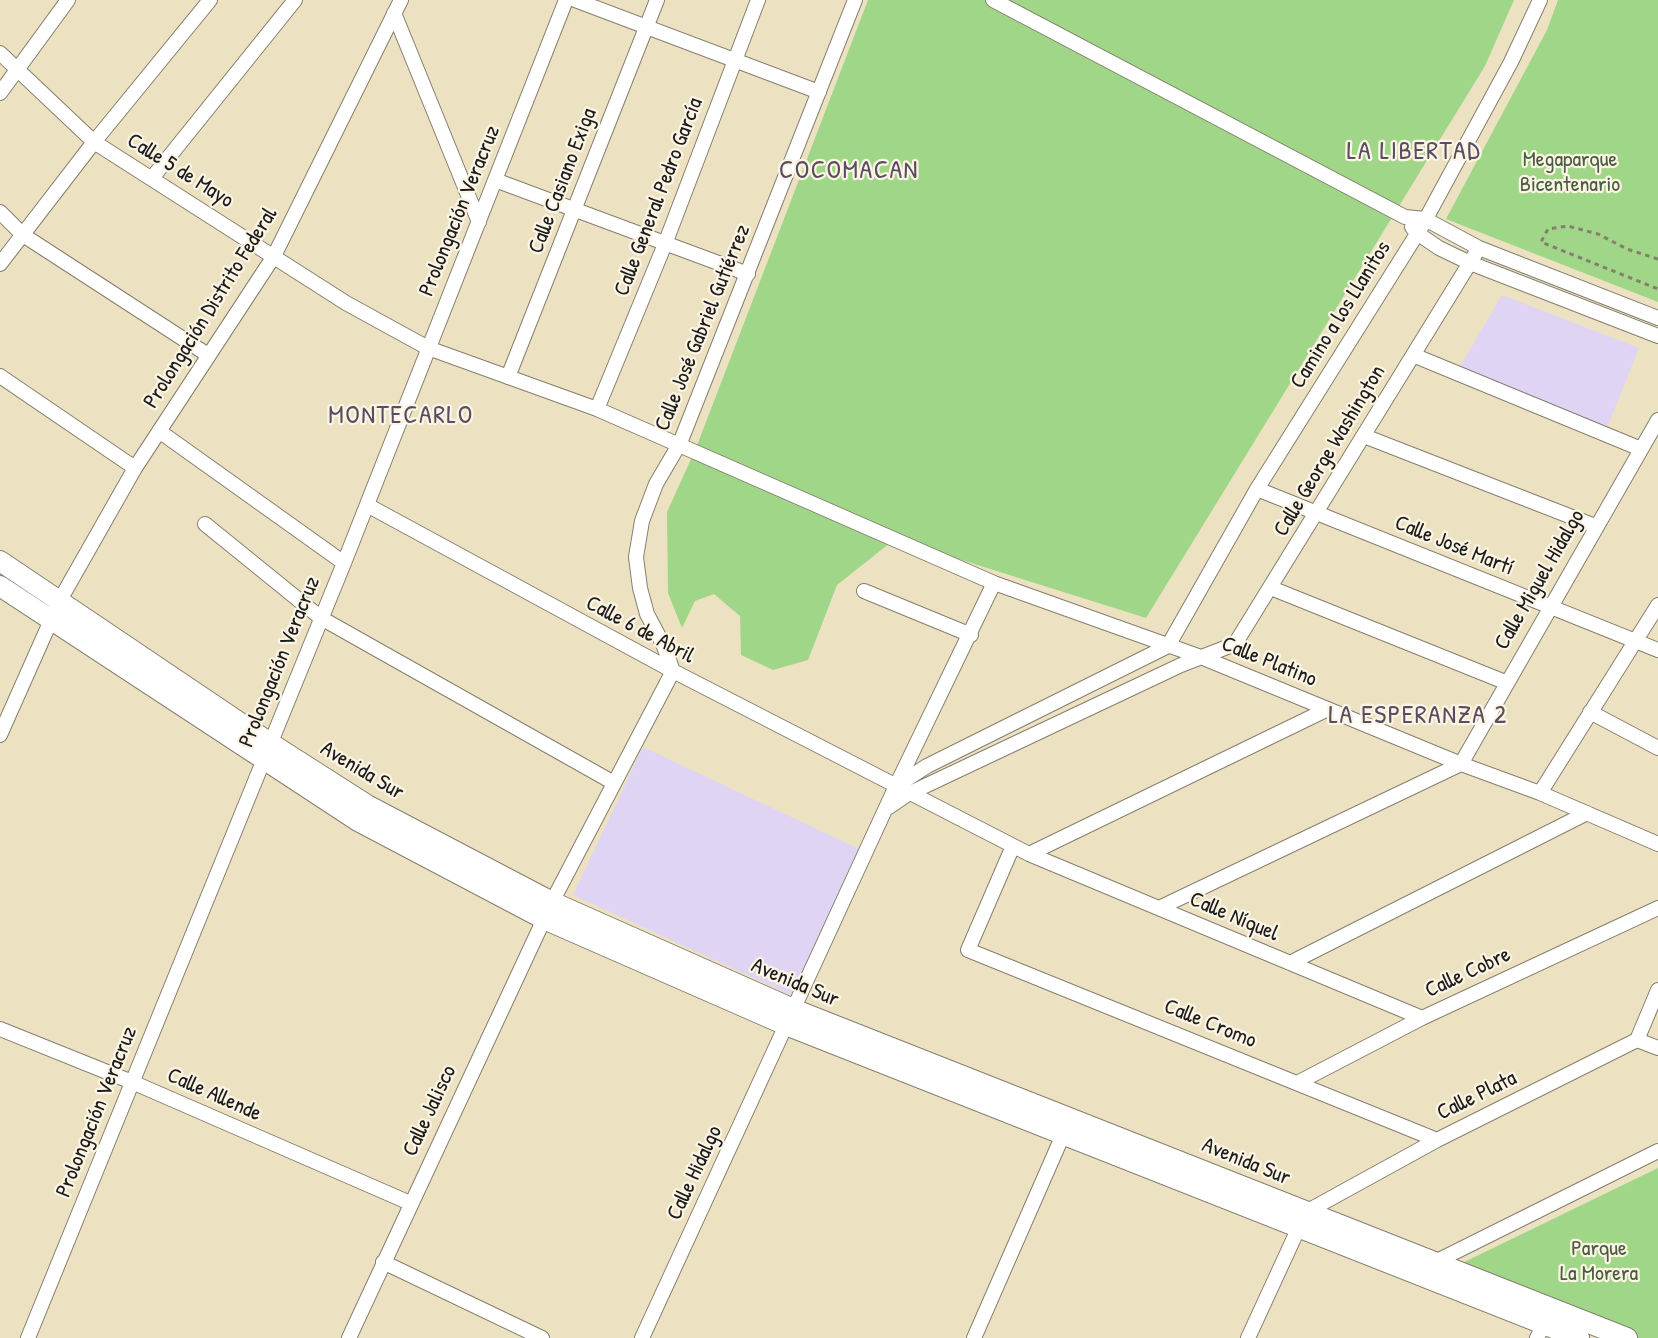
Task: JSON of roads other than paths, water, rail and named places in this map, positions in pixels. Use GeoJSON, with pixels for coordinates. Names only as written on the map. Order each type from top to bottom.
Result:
{"type":"FeatureCollection","features":[{"type":"Feature","properties":{"kind":"main road","name":"Avenida Sur"},"geometry":{"type":"LineString","coordinates":[[0,561],[60,600],[358,820],[548,911],[790,1017],[1303,1220],[1579,1338]]}},
{"type":"Feature","properties":{"kind":"main road","name":"Avenida Sur"},"geometry":{"type":"LineString","coordinates":[[0,586],[51,620],[266,752]]}},
{"type":"Feature","properties":{"kind":"main road","name":"Avenida Sur"},"geometry":{"type":"LineString","coordinates":[[1303,1220],[1435,1262],[1544,1323],[1627,1338]]}},
{"type":"Feature","properties":{"kind":"street"},"geometry":{"type":"LineString","coordinates":[[0,93],[68,0]]}},
{"type":"Feature","properties":{"kind":"street"},"geometry":{"type":"LineString","coordinates":[[0,264],[94,142],[210,0]]}},
{"type":"Feature","properties":{"kind":"street"},"geometry":{"type":"LineString","coordinates":[[152,178],[296,0]]}},
{"type":"Feature","properties":{"kind":"street","name":"Prolongación Distrito Federal"},"geometry":{"type":"LineString","coordinates":[[0,735],[60,600],[135,468],[274,256],[401,0]]}},
{"type":"Feature","properties":{"kind":"street","name":"Prolongación Veracruz"},"geometry":{"type":"LineString","coordinates":[[28,1338],[344,563],[566,0]]}},
{"type":"Feature","properties":{"kind":"street"},"geometry":{"type":"LineString","coordinates":[[575,0],[819,92]]}},
{"type":"Feature","properties":{"kind":"street","name":"Calle Casiano Exiga"},"geometry":{"type":"LineString","coordinates":[[508,377],[657,0]]}},
{"type":"Feature","properties":{"kind":"street","name":"Calle General Pedro García"},"geometry":{"type":"LineString","coordinates":[[597,409],[665,244],[758,0]]}},
{"type":"Feature","properties":{"kind":"street","name":"Calle José Gabriel Gutiérrez"},"geometry":{"type":"LineString","coordinates":[[673,671],[648,614],[636,557],[642,521],[656,484],[680,443],[855,0]]}},
{"type":"Feature","properties":{"kind":"street"},"geometry":{"type":"LineString","coordinates":[[993,0],[1406,217],[1425,219],[1479,248],[1658,318]]}},
{"type":"Feature","properties":{"kind":"street","name":"Camino a los Llanitos"},"geometry":{"type":"LineString","coordinates":[[1167,646],[1257,489],[1417,233],[1510,62],[1540,0]]}},
{"type":"Feature","properties":{"kind":"street"},"geometry":{"type":"LineString","coordinates":[[394,13],[478,222]]}},
{"type":"Feature","properties":{"kind":"street","name":"Calle 5 de Mayo"},"geometry":{"type":"LineString","coordinates":[[0,53],[94,142],[346,303],[428,348],[597,409],[680,443]]}},
{"type":"Feature","properties":{"kind":"street"},"geometry":{"type":"LineString","coordinates":[[495,180],[748,274]]}},
{"type":"Feature","properties":{"kind":"street"},"geometry":{"type":"LineString","coordinates":[[0,212],[23,235],[208,355]]}},
{"type":"Feature","properties":{"kind":"street"},"geometry":{"type":"LineString","coordinates":[[1406,217],[1417,233],[1439,248],[1470,263],[1658,336]]}},
{"type":"Feature","properties":{"kind":"street","name":"Calle George Washington"},"geometry":{"type":"LineString","coordinates":[[902,790],[1181,665],[1235,644],[1479,248]]}},
{"type":"Feature","properties":{"kind":"street"},"geometry":{"type":"LineString","coordinates":[[1413,355],[1641,449]]}},
{"type":"Feature","properties":{"kind":"street"},"geometry":{"type":"LineString","coordinates":[[0,376],[135,468]]}},
{"type":"Feature","properties":{"kind":"street","name":"Calle Miguel Hidalgo"},"geometry":{"type":"LineString","coordinates":[[1461,764],[1505,682],[1551,607],[1595,526],[1658,420]]}},
{"type":"Feature","properties":{"kind":"street"},"geometry":{"type":"LineString","coordinates":[[159,430],[344,563]]}},
{"type":"Feature","properties":{"kind":"street"},"geometry":{"type":"LineString","coordinates":[[1364,436],[1595,526]]}},
{"type":"Feature","properties":{"kind":"street","name":"Calle Platino"},"geometry":{"type":"LineString","coordinates":[[680,443],[994,583],[1201,657],[1461,764],[1540,793],[1658,844]]}},
{"type":"Feature","properties":{"kind":"street","name":"Calle José Martí"},"geometry":{"type":"LineString","coordinates":[[1257,489],[1658,650]]}},
{"type":"Feature","properties":{"kind":"street","name":"Calle 6 de Abril"},"geometry":{"type":"LineString","coordinates":[[367,505],[673,671],[1013,846]]}},
{"type":"Feature","properties":{"kind":"street"},"geometry":{"type":"LineString","coordinates":[[205,524],[321,618],[614,783]]}},
{"type":"Feature","properties":{"kind":"street","name":"Calle Hidalgo"},"geometry":{"type":"LineString","coordinates":[[642,1338],[889,807],[902,790],[915,750],[994,583]]}},
{"type":"Feature","properties":{"kind":"street"},"geometry":{"type":"LineString","coordinates":[[1271,588],[1505,682]]}},
{"type":"Feature","properties":{"kind":"street"},"geometry":{"type":"LineString","coordinates":[[864,591],[970,635]]}},
{"type":"Feature","properties":{"kind":"street"},"geometry":{"type":"LineString","coordinates":[[1540,793],[1635,641],[1656,614]]}},
{"type":"Feature","properties":{"kind":"street"},"geometry":{"type":"LineString","coordinates":[[902,790],[927,766],[1167,646]]}},
{"type":"Feature","properties":{"kind":"street","name":"Calle Jalisco"},"geometry":{"type":"LineString","coordinates":[[349,1338],[548,911],[673,671]]}},
{"type":"Feature","properties":{"kind":"street"},"geometry":{"type":"LineString","coordinates":[[1029,854],[1328,709]]}},
{"type":"Feature","properties":{"kind":"street"},"geometry":{"type":"LineString","coordinates":[[1590,712],[1658,748]]}},
{"type":"Feature","properties":{"kind":"street"},"geometry":{"type":"LineString","coordinates":[[915,750],[927,766]]}},
{"type":"Feature","properties":{"kind":"street"},"geometry":{"type":"LineString","coordinates":[[1159,908],[1461,764]]}},
{"type":"Feature","properties":{"kind":"street"},"geometry":{"type":"LineString","coordinates":[[1290,963],[1587,813]]}},
{"type":"Feature","properties":{"kind":"street","name":"Calle Níquel"},"geometry":{"type":"LineString","coordinates":[[1013,846],[1422,1017]]}},
{"type":"Feature","properties":{"kind":"street","name":"Calle Cromo"},"geometry":{"type":"LineString","coordinates":[[1013,846],[968,950],[1299,1082],[1437,1140]]}},
{"type":"Feature","properties":{"kind":"street","name":"Calle Cobre"},"geometry":{"type":"LineString","coordinates":[[1299,1082],[1422,1017],[1658,908]]}},
{"type":"Feature","properties":{"kind":"street"},"geometry":{"type":"LineString","coordinates":[[1658,990],[1637,1040],[1658,1048]]}},
{"type":"Feature","properties":{"kind":"street","name":"Calle Allende"},"geometry":{"type":"LineString","coordinates":[[0,1029],[132,1082],[410,1203]]}},
{"type":"Feature","properties":{"kind":"street","name":"Calle Plata"},"geometry":{"type":"LineString","coordinates":[[1303,1220],[1437,1140],[1637,1040]]}},
{"type":"Feature","properties":{"kind":"street"},"geometry":{"type":"LineString","coordinates":[[974,1338],[1067,1126]]}},
{"type":"Feature","properties":{"kind":"street"},"geometry":{"type":"LineString","coordinates":[[1435,1262],[1658,1151]]}},
{"type":"Feature","properties":{"kind":"street"},"geometry":{"type":"LineString","coordinates":[[1248,1338],[1303,1220]]}},
{"type":"Feature","properties":{"kind":"street"},"geometry":{"type":"LineString","coordinates":[[383,1262],[542,1338]]}},
{"type":"Feature","properties":{"kind":"district","name":"LA LIBERTAD"},"geometry":{"type":"Point","coordinates":[1414,152]}},
{"type":"Feature","properties":{"kind":"district","name":"COCOMACAN"},"geometry":{"type":"Point","coordinates":[849,171]}},
{"type":"Feature","properties":{"kind":"district","name":"MONTECARLO"},"geometry":{"type":"Point","coordinates":[401,416]}},
{"type":"Feature","properties":{"kind":"district","name":"LA ESPERANZA 2"},"geometry":{"type":"Point","coordinates":[1418,716]}},
{"type":"Feature","properties":{"kind":"park label","name":"Megaparque Bicentenario"},"geometry":{"type":"Point","coordinates":[1570,172]}},
{"type":"Feature","properties":{"kind":"park label","name":"Parque La Morera"},"geometry":{"type":"Point","coordinates":[1599,1262]}}]}
